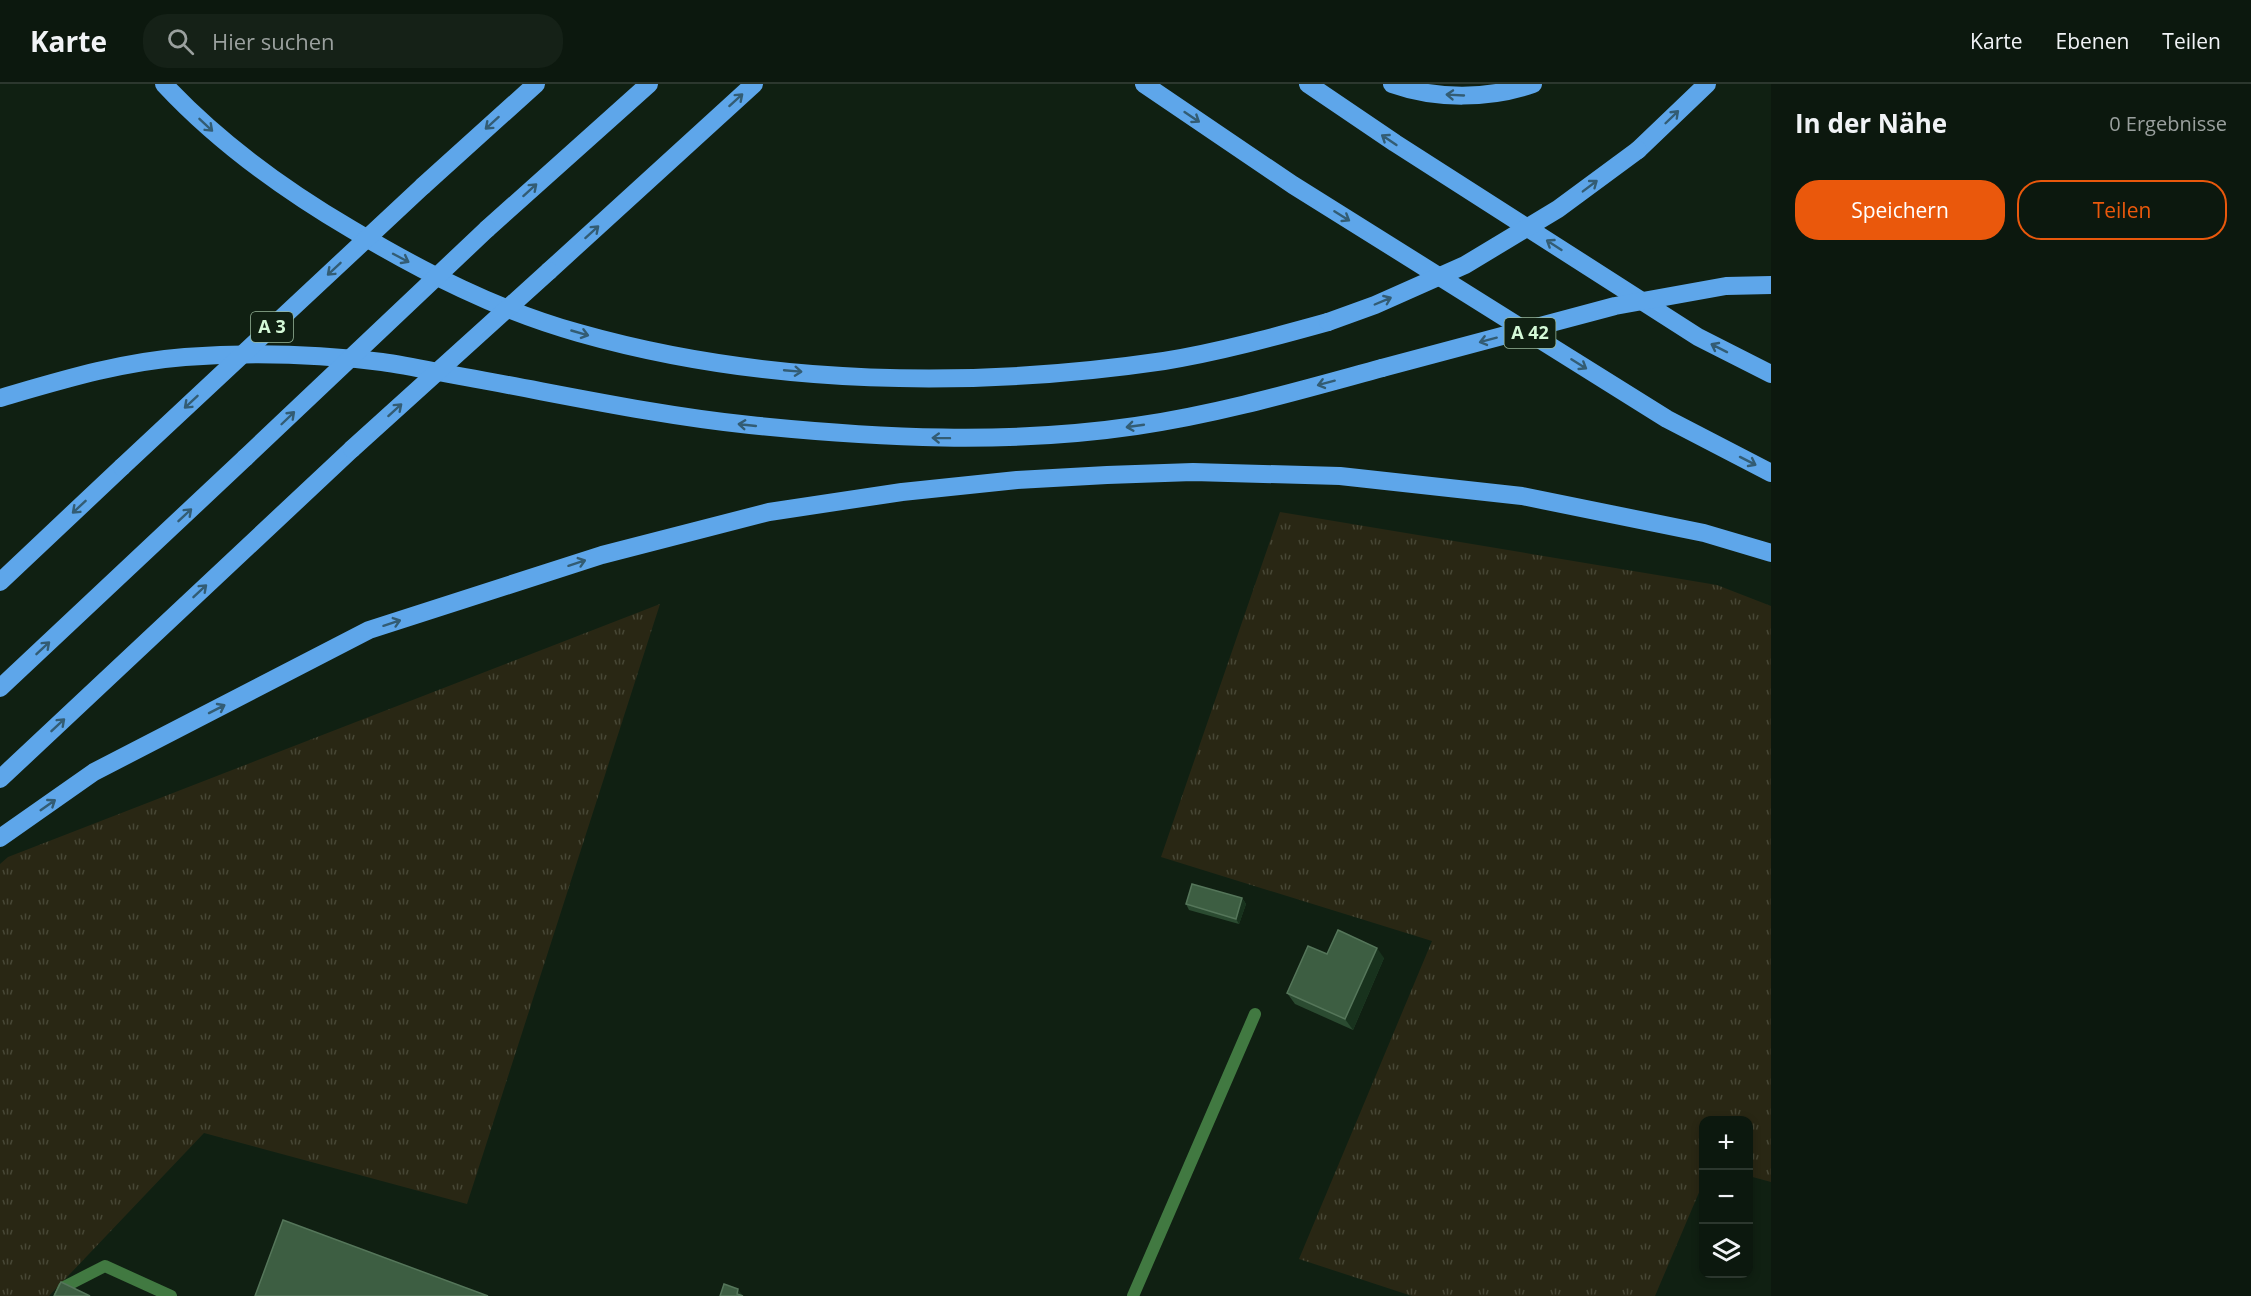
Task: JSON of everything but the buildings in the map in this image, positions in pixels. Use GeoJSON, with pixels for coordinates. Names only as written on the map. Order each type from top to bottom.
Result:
{"type":"FeatureCollection","features":[{"type":"Feature","properties":{"kind":"highway"},"geometry":{"type":"LineString","coordinates":[[164,84],[220,138],[315,208],[391,253],[476,295],[577,333],[636,347],[701,360],[856,377],[994,377],[1166,360],[1270,338],[1328,322],[1465,266],[1558,209],[1638,150],[1707,84]]}},
{"type":"Feature","properties":{"kind":"highway","name":"A 3"},"geometry":{"type":"LineString","coordinates":[[0,582],[423,186],[536,84]]}},
{"type":"Feature","properties":{"kind":"highway"},"geometry":{"type":"LineString","coordinates":[[0,688],[487,229],[649,84]]}},
{"type":"Feature","properties":{"kind":"highway"},"geometry":{"type":"LineString","coordinates":[[0,779],[352,449],[754,84]]}},
{"type":"Feature","properties":{"kind":"highway","name":"A 42"},"geometry":{"type":"LineString","coordinates":[[1144,84],[1293,185],[1657,412],[1771,473]]}},
{"type":"Feature","properties":{"kind":"highway"},"geometry":{"type":"LineString","coordinates":[[1308,84],[1395,143],[1698,337],[1771,374]]}},
{"type":"Feature","properties":{"kind":"highway"},"geometry":{"type":"LineString","coordinates":[[1392,84],[1432,94],[1464,96],[1493,93],[1533,84]]}},
{"type":"Feature","properties":{"kind":"highway"},"geometry":{"type":"LineString","coordinates":[[0,398],[96,370],[185,357],[279,355],[382,362],[670,415],[746,425],[901,437],[980,439],[1132,427],[1196,416],[1262,401],[1615,306],[1726,286],[1771,285]]}},
{"type":"Feature","properties":{"kind":"highway"},"geometry":{"type":"LineString","coordinates":[[0,838],[94,772],[369,630],[602,555],[769,512],[902,492],[1017,480],[1193,472],[1340,476],[1522,496],[1704,533],[1771,553]]}},
{"type":"Feature","properties":{"kind":"lane"},"geometry":{"type":"LineString","coordinates":[[1133,1296],[1255,1014]]}},
{"type":"Feature","properties":{"kind":"lane"},"geometry":{"type":"LineString","coordinates":[[60,1296],[64,1287],[105,1266],[171,1296]]}},
{"type":"Feature","properties":{"kind":"green space"},"geometry":{"type":"Polygon","coordinates":[[[1280,512],[1717,585],[1771,606],[1771,1182],[1753,1177],[1753,1116],[1699,1116],[1699,1192],[1655,1296],[1412,1296],[1299,1259],[1432,941],[1161,857],[1280,512]]]}},
{"type":"Feature","properties":{"kind":"green space"},"geometry":{"type":"Polygon","coordinates":[[[660,604],[467,1204],[204,1133],[49,1296],[0,1296],[0,864],[8,857],[660,604]]]}}]}
